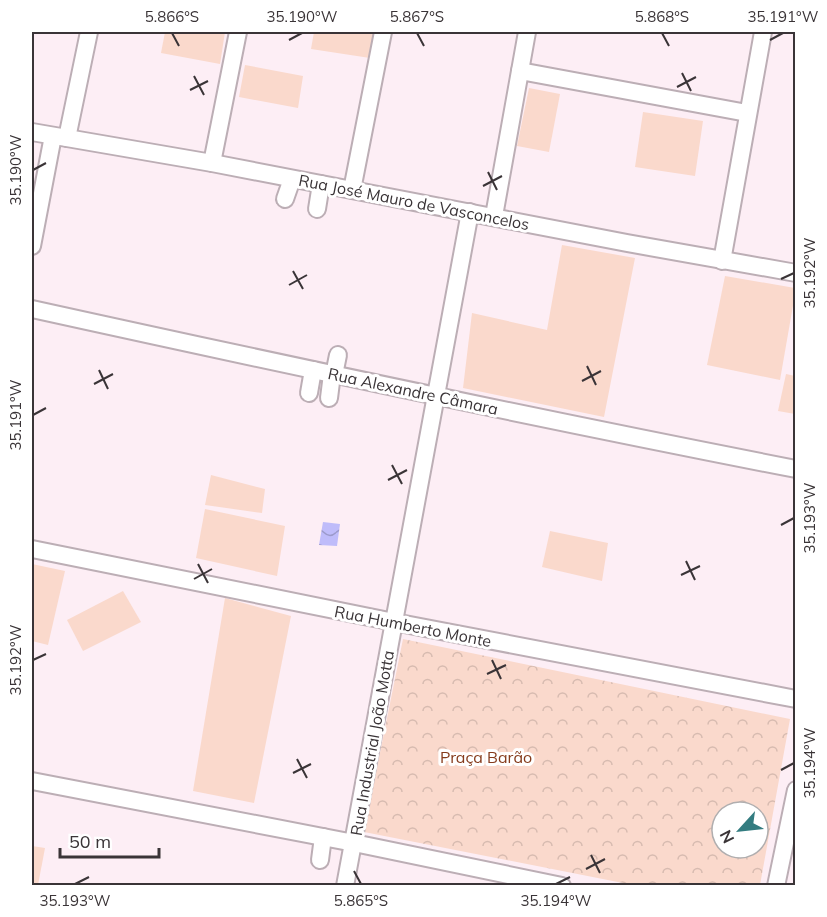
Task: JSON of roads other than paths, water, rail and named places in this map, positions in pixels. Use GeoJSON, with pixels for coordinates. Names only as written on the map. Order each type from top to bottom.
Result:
{"type":"FeatureCollection","features":[{"type":"Feature","properties":{"kind":"street"},"geometry":{"type":"LineString","coordinates":[[32,246],[89,32]]}},
{"type":"Feature","properties":{"kind":"street"},"geometry":{"type":"LineString","coordinates":[[212,164],[238,32]]}},
{"type":"Feature","properties":{"kind":"street"},"geometry":{"type":"LineString","coordinates":[[352,190],[383,32]]}},
{"type":"Feature","properties":{"kind":"street"},"geometry":{"type":"LineString","coordinates":[[494,216],[527,32]]}},
{"type":"Feature","properties":{"kind":"street"},"geometry":{"type":"LineString","coordinates":[[722,261],[763,32]]}},
{"type":"Feature","properties":{"kind":"street"},"geometry":{"type":"LineString","coordinates":[[520,71],[747,113]]}},
{"type":"Feature","properties":{"kind":"street","name":"Rua José Mauro de Vasconcelos"},"geometry":{"type":"LineString","coordinates":[[32,132],[292,178],[795,273]]}},
{"type":"Feature","properties":{"kind":"street"},"geometry":{"type":"LineString","coordinates":[[285,199],[292,178]]}},
{"type":"Feature","properties":{"kind":"street"},"geometry":{"type":"LineString","coordinates":[[317,209],[321,184]]}},
{"type":"Feature","properties":{"kind":"street","name":"Rua Industrial João Motta"},"geometry":{"type":"LineString","coordinates":[[345,885],[470,212]]}},
{"type":"Feature","properties":{"kind":"street","name":"Rua Alexandre Câmara"},"geometry":{"type":"LineString","coordinates":[[32,309],[333,375],[795,469]]}},
{"type":"Feature","properties":{"kind":"street"},"geometry":{"type":"LineString","coordinates":[[329,398],[338,355]]}},
{"type":"Feature","properties":{"kind":"street"},"geometry":{"type":"LineString","coordinates":[[309,393],[313,370]]}},
{"type":"Feature","properties":{"kind":"street","name":"Rua Humberto Monte"},"geometry":{"type":"LineString","coordinates":[[32,549],[795,699]]}},
{"type":"Feature","properties":{"kind":"street"},"geometry":{"type":"LineString","coordinates":[[32,781],[562,885]]}},
{"type":"Feature","properties":{"kind":"street"},"geometry":{"type":"LineString","coordinates":[[776,885],[795,790]]}},
{"type":"Feature","properties":{"kind":"street"},"geometry":{"type":"LineString","coordinates":[[320,860],[323,837]]}},
{"type":"Feature","properties":{"kind":"water"},"geometry":{"type":"Polygon","coordinates":[[[323,522],[340,524],[337,546],[319,545],[323,522]]]}},
{"type":"Feature","properties":{"kind":"park label","name":"Praça Barão"},"geometry":{"type":"Point","coordinates":[486,757]}}]}
